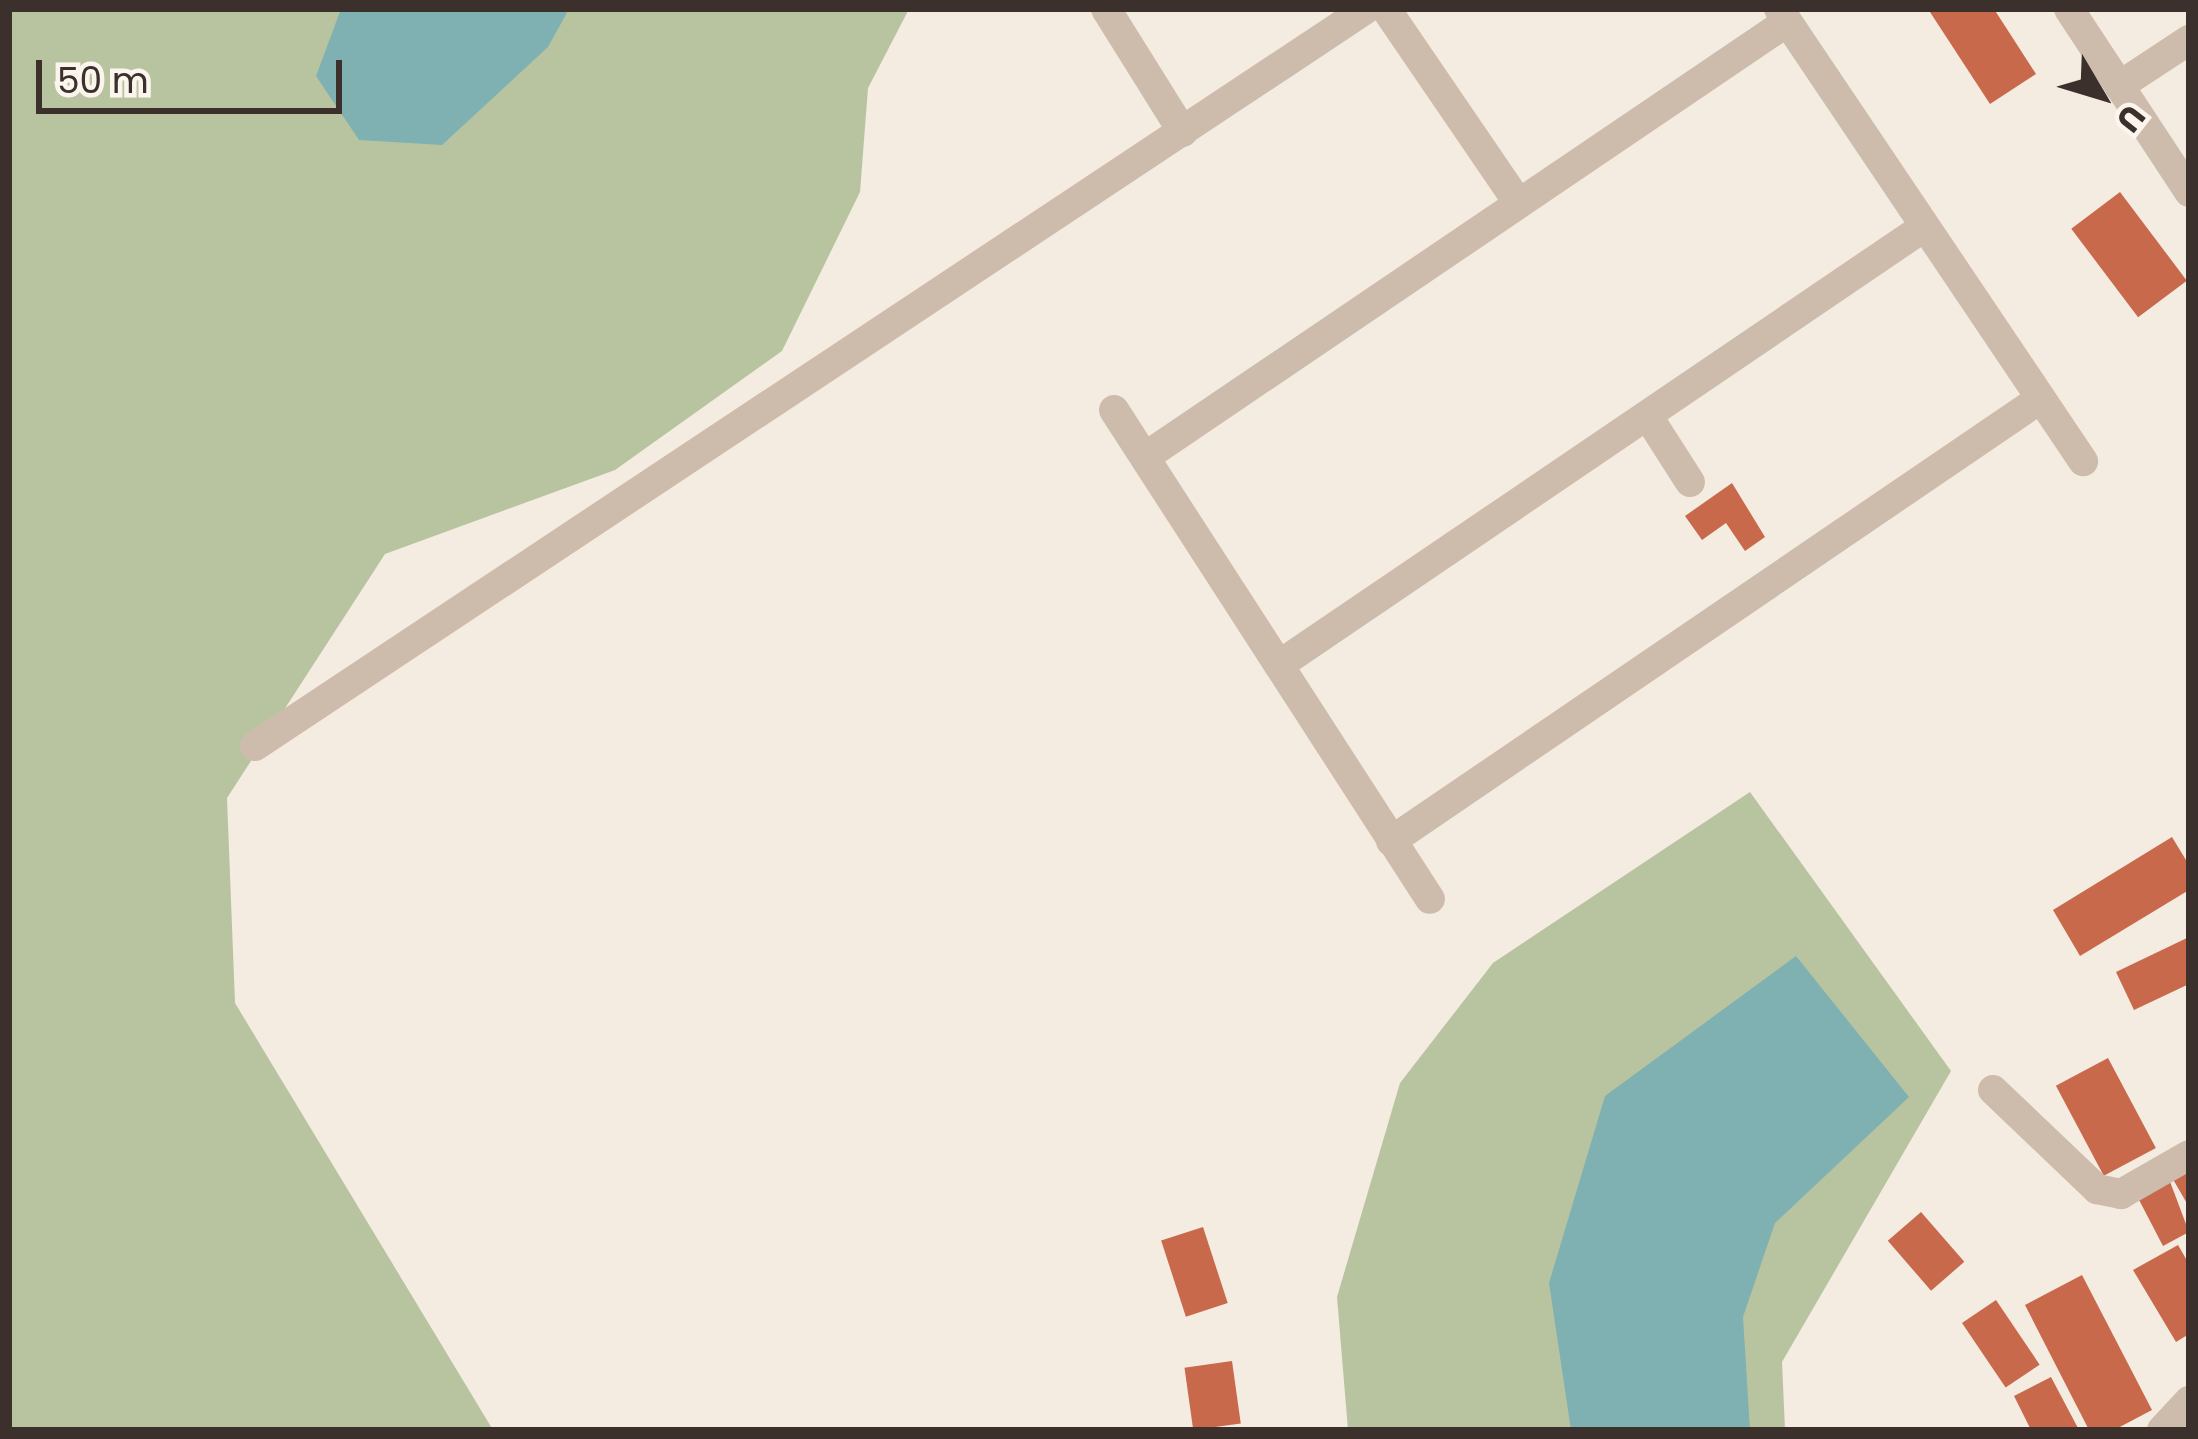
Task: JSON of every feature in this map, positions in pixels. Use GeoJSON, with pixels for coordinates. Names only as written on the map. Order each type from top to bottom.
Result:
{"type":"FeatureCollection","features":[{"type":"Feature","properties":{"kind":"street"},"geometry":{"type":"LineString","coordinates":[[1106,9],[1183,132]]}},
{"type":"Feature","properties":{"kind":"street"},"geometry":{"type":"LineString","coordinates":[[255,746],[1366,9]]}},
{"type":"Feature","properties":{"kind":"street"},"geometry":{"type":"LineString","coordinates":[[1386,9],[1517,201]]}},
{"type":"Feature","properties":{"kind":"street"},"geometry":{"type":"LineString","coordinates":[[2069,9],[2189,192]]}},
{"type":"Feature","properties":{"kind":"street"},"geometry":{"type":"LineString","coordinates":[[1145,457],[1783,15],[2084,461]]}},
{"type":"Feature","properties":{"kind":"street"},"geometry":{"type":"LineString","coordinates":[[2120,86],[2189,40]]}},
{"type":"Feature","properties":{"kind":"street"},"geometry":{"type":"LineString","coordinates":[[1280,665],[1924,227]]}},
{"type":"Feature","properties":{"kind":"street"},"geometry":{"type":"LineString","coordinates":[[1391,842],[2040,399]]}},
{"type":"Feature","properties":{"kind":"street"},"geometry":{"type":"LineString","coordinates":[[1114,410],[1430,899]]}},
{"type":"Feature","properties":{"kind":"street"},"geometry":{"type":"LineString","coordinates":[[1649,418],[1690,482]]}},
{"type":"Feature","properties":{"kind":"street"},"geometry":{"type":"LineString","coordinates":[[1993,1090],[2098,1189],[2121,1194],[2189,1155]]}},
{"type":"Feature","properties":{"kind":"street"},"geometry":{"type":"LineString","coordinates":[[2162,1430],[2189,1401]]}},
{"type":"Feature","properties":{"kind":"green space"},"geometry":{"type":"Polygon","coordinates":[[[9,9],[909,9],[868,88],[860,192],[782,351],[615,470],[385,554],[227,798],[235,1003],[493,1430],[9,1430],[9,9]]]}},
{"type":"Feature","properties":{"kind":"green space"},"geometry":{"type":"Polygon","coordinates":[[[1750,792],[1951,1071],[1782,1362],[1785,1430],[1348,1430],[1337,1297],[1400,1083],[1493,963],[1750,792]]]}},
{"type":"Feature","properties":{"kind":"water"},"geometry":{"type":"Polygon","coordinates":[[[341,9],[569,9],[548,47],[442,145],[359,140],[316,76],[341,9]]]}},
{"type":"Feature","properties":{"kind":"water"},"geometry":{"type":"Polygon","coordinates":[[[1796,956],[1909,1097],[1775,1223],[1743,1317],[1750,1430],[1571,1430],[1549,1283],[1605,1096],[1796,956]]]}},
{"type":"Feature","properties":{"kind":"building"},"geometry":{"type":"Polygon","coordinates":[[[1928,9],[1994,9],[2036,74],[1990,104],[1928,9]]]}},
{"type":"Feature","properties":{"kind":"building"},"geometry":{"type":"Polygon","coordinates":[[[2120,192],[2187,281],[2138,317],[2071,229],[2120,192]]]}},
{"type":"Feature","properties":{"kind":"building"},"geometry":{"type":"Polygon","coordinates":[[[1732,483],[1765,537],[1745,551],[1726,523],[1702,540],[1685,516],[1732,483]]]}},
{"type":"Feature","properties":{"kind":"building"},"geometry":{"type":"Polygon","coordinates":[[[2172,837],[2189,865],[2189,890],[2080,956],[2053,910],[2172,837]]]}},
{"type":"Feature","properties":{"kind":"building"},"geometry":{"type":"Polygon","coordinates":[[[2189,937],[2189,984],[2134,1010],[2116,972],[2189,937]]]}},
{"type":"Feature","properties":{"kind":"building"},"geometry":{"type":"Polygon","coordinates":[[[2108,1058],[2156,1148],[2104,1176],[2056,1086],[2108,1058]]]}},
{"type":"Feature","properties":{"kind":"building"},"geometry":{"type":"Polygon","coordinates":[[[2189,1163],[2189,1207],[2170,1174],[2189,1163]]]}},
{"type":"Feature","properties":{"kind":"building"},"geometry":{"type":"Polygon","coordinates":[[[2169,1179],[2189,1232],[2163,1246],[2137,1196],[2169,1179]]]}},
{"type":"Feature","properties":{"kind":"building"},"geometry":{"type":"Polygon","coordinates":[[[1921,1212],[1964,1262],[1931,1291],[1888,1241],[1921,1212]]]}},
{"type":"Feature","properties":{"kind":"building"},"geometry":{"type":"Polygon","coordinates":[[[1203,1227],[1228,1303],[1186,1317],[1161,1241],[1203,1227]]]}},
{"type":"Feature","properties":{"kind":"building"},"geometry":{"type":"Polygon","coordinates":[[[2178,1245],[2189,1264],[2189,1334],[2176,1342],[2133,1270],[2178,1245]]]}},
{"type":"Feature","properties":{"kind":"building"},"geometry":{"type":"Polygon","coordinates":[[[2082,1275],[2152,1410],[2114,1430],[2089,1430],[2025,1305],[2082,1275]]]}},
{"type":"Feature","properties":{"kind":"building"},"geometry":{"type":"Polygon","coordinates":[[[1996,1300],[2040,1365],[2006,1388],[1962,1323],[1996,1300]]]}},
{"type":"Feature","properties":{"kind":"building"},"geometry":{"type":"Polygon","coordinates":[[[1232,1361],[1241,1423],[1193,1430],[1184,1368],[1232,1361]]]}},
{"type":"Feature","properties":{"kind":"building"},"geometry":{"type":"Polygon","coordinates":[[[2051,1377],[2079,1430],[2031,1430],[2014,1396],[2051,1377]]]}}]}
